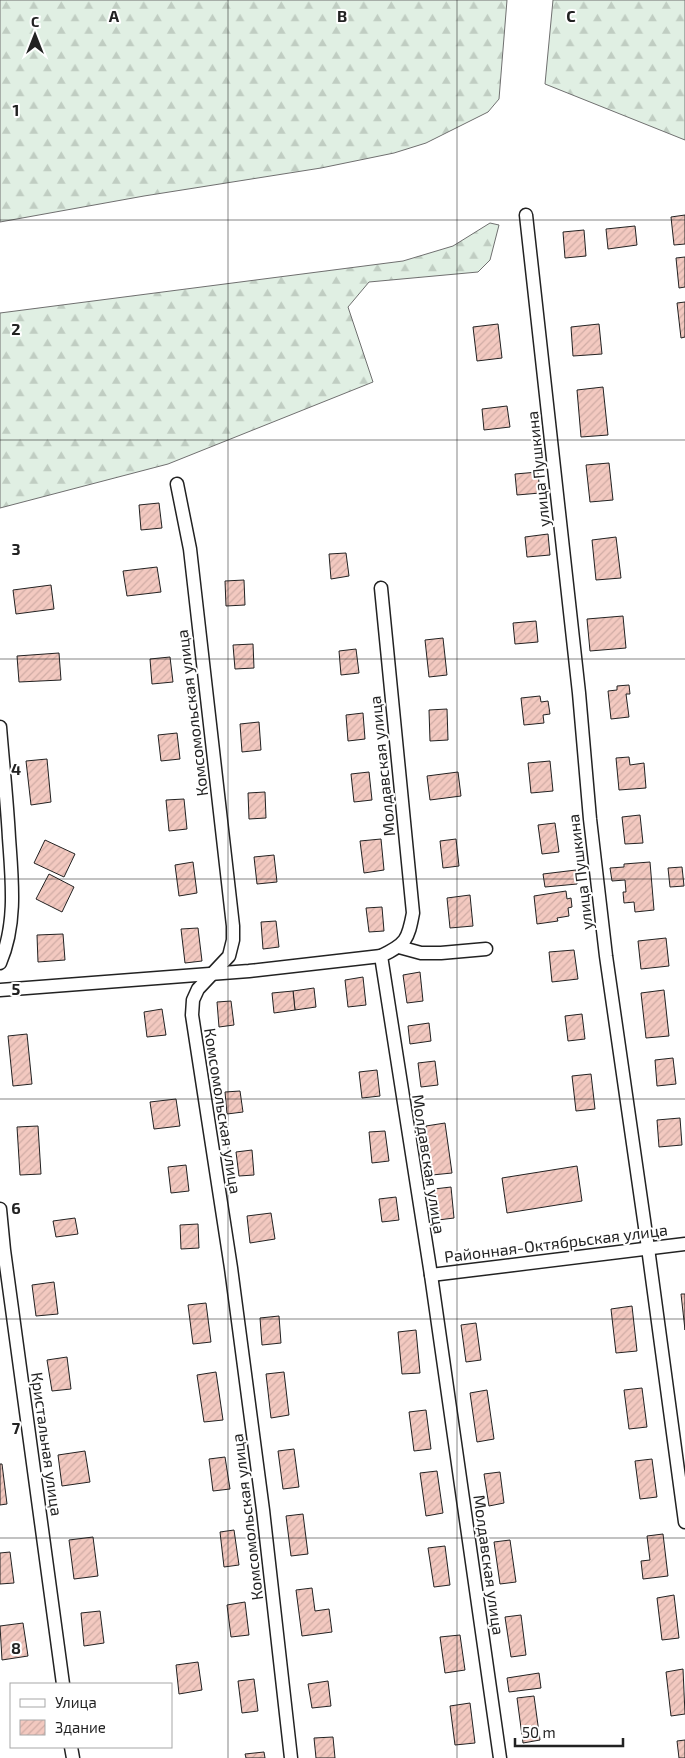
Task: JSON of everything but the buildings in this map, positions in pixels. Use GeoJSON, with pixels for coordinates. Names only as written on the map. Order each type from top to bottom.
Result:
{"type":"FeatureCollection","features":[{"type":"Feature","properties":{"kind":"street","name":"улица Пушкина"},"geometry":{"type":"LineString","coordinates":[[526,216],[606,956],[685,1522]]}},
{"type":"Feature","properties":{"kind":"street","name":"Комсомольская улица"},"geometry":{"type":"LineString","coordinates":[[178,484],[190,549],[234,940],[230,956],[198,989],[193,1000],[192,1015],[236,1306],[263,1510],[291,1758]]}},
{"type":"Feature","properties":{"kind":"street","name":"Молдавская улица"},"geometry":{"type":"LineString","coordinates":[[381,588],[413,913],[410,932],[399,947]]}},
{"type":"Feature","properties":{"kind":"street"},"geometry":{"type":"LineString","coordinates":[[0,727],[9,836],[12,909],[10,934],[0,963]]}},
{"type":"Feature","properties":{"kind":"street"},"geometry":{"type":"LineString","coordinates":[[0,990],[249,970],[381,956],[399,947],[421,953],[486,949]]}},
{"type":"Feature","properties":{"kind":"street"},"geometry":{"type":"LineString","coordinates":[[230,956],[249,970]]}},
{"type":"Feature","properties":{"kind":"street","name":"Молдавская улица"},"geometry":{"type":"LineString","coordinates":[[381,956],[431,1275],[500,1758]]}},
{"type":"Feature","properties":{"kind":"street","name":"Кристальная улица"},"geometry":{"type":"LineString","coordinates":[[0,1208],[2,1251],[63,1683]]}},
{"type":"Feature","properties":{"kind":"street","name":"Районная-Октябрьская улица"},"geometry":{"type":"LineString","coordinates":[[431,1275],[685,1244]]}},
{"type":"Feature","properties":{"kind":"green space"},"geometry":{"type":"Polygon","coordinates":[[[0,0],[507,0],[499,99],[488,112],[426,143],[394,153],[321,168],[144,196],[0,222],[0,0]]]}},
{"type":"Feature","properties":{"kind":"green space"},"geometry":{"type":"Polygon","coordinates":[[[553,0],[685,0],[685,140],[545,84],[553,0]]]}},
{"type":"Feature","properties":{"kind":"green space"},"geometry":{"type":"Polygon","coordinates":[[[490,223],[499,225],[490,260],[478,272],[369,282],[348,307],[373,382],[168,464],[0,508],[0,313],[403,261],[453,246],[490,223]]]}}]}
